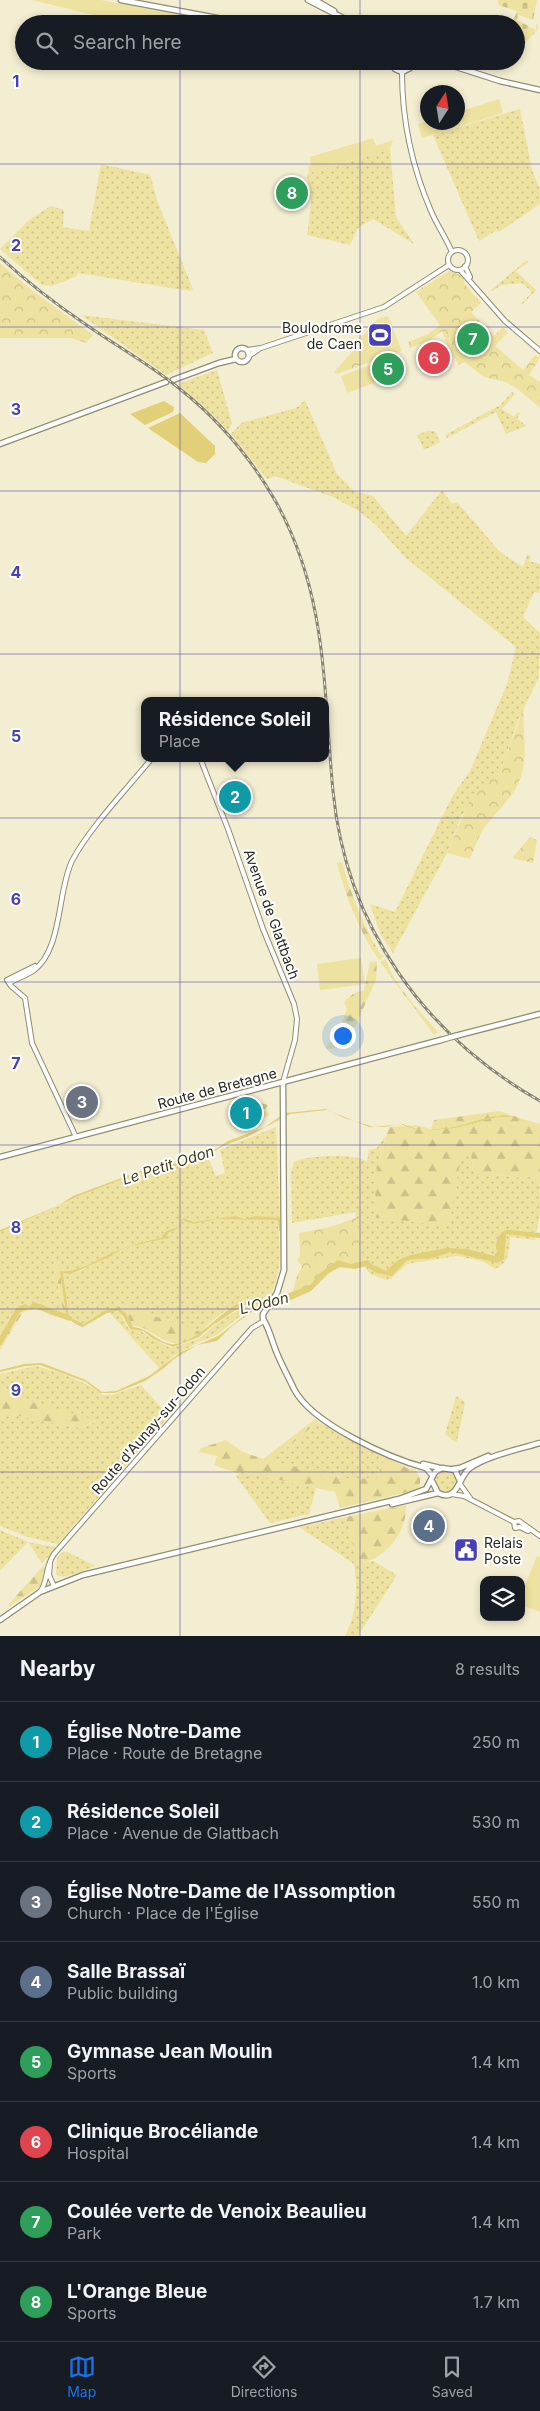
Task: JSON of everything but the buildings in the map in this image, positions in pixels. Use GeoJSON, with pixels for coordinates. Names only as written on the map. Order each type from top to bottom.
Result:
{"type":"FeatureCollection","features":[{"type":"Feature","properties":{"kind":"main road"},"geometry":{"type":"LineString","coordinates":[[121,0],[201,15]]}},
{"type":"Feature","properties":{"kind":"main road"},"geometry":{"type":"LineString","coordinates":[[308,0],[337,14]]}},
{"type":"Feature","properties":{"kind":"main road"},"geometry":{"type":"LineString","coordinates":[[315,0],[337,14]]}},
{"type":"Feature","properties":{"kind":"main road"},"geometry":{"type":"LineString","coordinates":[[397,70],[402,72],[408,70]]}},
{"type":"Feature","properties":{"kind":"main road"},"geometry":{"type":"LineString","coordinates":[[466,70],[500,81],[540,90]]}},
{"type":"Feature","properties":{"kind":"main road"},"geometry":{"type":"LineString","coordinates":[[173,380],[236,358],[244,361],[248,356],[247,350],[238,349],[236,358]]}},
{"type":"Feature","properties":{"kind":"main road"},"geometry":{"type":"LineString","coordinates":[[0,444],[166,382]]}},
{"type":"Feature","properties":{"kind":"main road","name":"Route de Bretagne"},"geometry":{"type":"LineString","coordinates":[[0,1157],[540,1014]]}},
{"type":"Feature","properties":{"kind":"main road"},"geometry":{"type":"LineString","coordinates":[[284,1082],[282,1116],[284,1268],[277,1292],[262,1316],[294,1388],[308,1409],[321,1419],[402,1461],[426,1468],[438,1493]]}},
{"type":"Feature","properties":{"kind":"main road"},"geometry":{"type":"LineString","coordinates":[[383,1504],[400,1503],[438,1493],[451,1494],[457,1490],[465,1472],[479,1463],[540,1443]]}},
{"type":"Feature","properties":{"kind":"main road"},"geometry":{"type":"LineString","coordinates":[[402,1461],[453,1469],[460,1468],[484,1457],[516,1450]]}},
{"type":"Feature","properties":{"kind":"main road"},"geometry":{"type":"LineString","coordinates":[[0,1620],[40,1592],[82,1575],[383,1504],[421,1492],[440,1468]]}},
{"type":"Feature","properties":{"kind":"main road"},"geometry":{"type":"LineString","coordinates":[[453,1469],[458,1474],[460,1483]]}},
{"type":"Feature","properties":{"kind":"street"},"geometry":{"type":"LineString","coordinates":[[402,72],[407,128],[418,178],[452,252]]}},
{"type":"Feature","properties":{"kind":"street"},"geometry":{"type":"LineString","coordinates":[[460,270],[465,266],[467,259],[464,253],[458,250],[452,252],[448,260],[450,266],[460,270],[505,321],[540,349]]}},
{"type":"Feature","properties":{"kind":"street"},"geometry":{"type":"LineString","coordinates":[[247,350],[261,348],[389,304],[450,266]]}},
{"type":"Feature","properties":{"kind":"street"},"geometry":{"type":"LineString","coordinates":[[465,266],[468,274],[495,306],[540,349]]}},
{"type":"Feature","properties":{"kind":"street"},"geometry":{"type":"LineString","coordinates":[[248,356],[261,348]]}},
{"type":"Feature","properties":{"kind":"street"},"geometry":{"type":"LineString","coordinates":[[76,1137],[32,1043],[27,1003],[21,993],[8,981],[33,971],[46,955],[57,924],[69,868],[90,835],[149,762]]}},
{"type":"Feature","properties":{"kind":"street","name":"Avenue de Glattbach"},"geometry":{"type":"LineString","coordinates":[[202,762],[263,930],[294,1004],[297,1028],[284,1082]]}},
{"type":"Feature","properties":{"kind":"street","name":"Route d'Aunay-sur-Odon"},"geometry":{"type":"LineString","coordinates":[[40,1592],[45,1584],[46,1568],[52,1558],[252,1328],[264,1321]]}},
{"type":"Feature","properties":{"kind":"street"},"geometry":{"type":"LineString","coordinates":[[460,1483],[469,1497],[480,1504]]}},
{"type":"Feature","properties":{"kind":"street"},"geometry":{"type":"LineString","coordinates":[[451,1494],[464,1496],[514,1522],[519,1521],[520,1526],[540,1536]]}},
{"type":"Feature","properties":{"kind":"street"},"geometry":{"type":"LineString","coordinates":[[52,1558],[49,1575],[54,1586]]}},
{"type":"Feature","properties":{"kind":"green space"},"geometry":{"type":"Polygon","coordinates":[[[32,0],[101,0],[180,15],[93,15],[32,0]]]}},
{"type":"Feature","properties":{"kind":"green space"},"geometry":{"type":"Polygon","coordinates":[[[498,0],[537,0],[533,20],[525,17],[525,15],[515,15],[517,11],[498,5],[498,0]]]}},
{"type":"Feature","properties":{"kind":"green space"},"geometry":{"type":"Polygon","coordinates":[[[525,24],[536,30],[536,24],[538,29],[525,43],[525,24]]]}},
{"type":"Feature","properties":{"kind":"green space"},"geometry":{"type":"Polygon","coordinates":[[[499,99],[503,113],[465,125],[465,110],[499,99]]]}},
{"type":"Feature","properties":{"kind":"green space"},"geometry":{"type":"Polygon","coordinates":[[[520,109],[532,170],[540,189],[540,204],[499,232],[497,230],[479,241],[433,135],[450,130],[465,130],[465,125],[520,109]]]}},
{"type":"Feature","properties":{"kind":"green space"},"geometry":{"type":"Polygon","coordinates":[[[420,123],[420,130],[448,130],[422,138],[418,124],[420,123]]]}},
{"type":"Feature","properties":{"kind":"green space"},"geometry":{"type":"Polygon","coordinates":[[[373,138],[376,146],[393,140],[390,149],[309,173],[310,157],[373,138]]]}},
{"type":"Feature","properties":{"kind":"green space"},"geometry":{"type":"Polygon","coordinates":[[[390,149],[396,217],[414,244],[373,219],[358,228],[350,245],[307,235],[311,204],[307,174],[390,149]]]}},
{"type":"Feature","properties":{"kind":"green space"},"geometry":{"type":"Polygon","coordinates":[[[101,164],[150,175],[158,203],[193,289],[190,291],[78,273],[77,276],[52,286],[42,285],[0,249],[30,219],[51,206],[64,210],[63,227],[89,231],[101,164]]]}},
{"type":"Feature","properties":{"kind":"green space"},"geometry":{"type":"Polygon","coordinates":[[[527,260],[529,262],[516,271],[536,290],[523,304],[532,292],[522,283],[501,285],[493,291],[491,290],[527,260]]]}},
{"type":"Feature","properties":{"kind":"green space"},"geometry":{"type":"Polygon","coordinates":[[[0,263],[33,291],[93,335],[86,343],[71,338],[0,338],[0,263]]]}},
{"type":"Feature","properties":{"kind":"green space"},"geometry":{"type":"Polygon","coordinates":[[[449,271],[464,276],[464,283],[481,303],[471,312],[494,336],[503,327],[508,332],[495,346],[523,370],[535,355],[540,358],[529,375],[540,382],[540,408],[518,389],[506,382],[484,377],[465,362],[459,365],[450,351],[442,331],[430,340],[410,348],[408,342],[428,334],[440,325],[416,292],[449,271]]]}},
{"type":"Feature","properties":{"kind":"green space"},"geometry":{"type":"Polygon","coordinates":[[[81,315],[204,330],[213,353],[166,375],[81,315]]]}},
{"type":"Feature","properties":{"kind":"green space","name":"Boulodrome de Caen"},"geometry":{"type":"Polygon","coordinates":[[[388,316],[402,351],[367,363],[358,341],[378,319],[388,316]]]}},
{"type":"Feature","properties":{"kind":"green space"},"geometry":{"type":"Polygon","coordinates":[[[359,344],[367,363],[337,374],[334,372],[359,344]]]}},
{"type":"Feature","properties":{"kind":"green space"},"geometry":{"type":"Polygon","coordinates":[[[373,364],[379,381],[347,393],[341,376],[373,364]]]}},
{"type":"Feature","properties":{"kind":"green space"},"geometry":{"type":"Polygon","coordinates":[[[217,370],[232,423],[228,431],[178,384],[217,370]]]}},
{"type":"Feature","properties":{"kind":"green space"},"geometry":{"type":"Polygon","coordinates":[[[512,392],[515,394],[502,409],[514,417],[518,412],[520,413],[517,419],[527,426],[506,434],[496,412],[447,438],[445,435],[500,405],[512,392]]]}},
{"type":"Feature","properties":{"kind":"green space"},"geometry":{"type":"Polygon","coordinates":[[[305,400],[337,474],[354,491],[373,496],[406,536],[442,490],[452,504],[457,502],[500,552],[523,567],[527,555],[531,556],[529,561],[540,564],[540,593],[534,592],[523,617],[540,633],[539,677],[517,723],[503,764],[462,815],[447,853],[393,953],[381,935],[370,904],[395,912],[453,795],[470,771],[507,684],[516,647],[406,558],[375,524],[360,512],[333,497],[275,476],[267,479],[231,434],[241,423],[296,408],[305,400]]]}},
{"type":"Feature","properties":{"kind":"green space"},"geometry":{"type":"Polygon","coordinates":[[[427,431],[435,431],[440,442],[424,450],[417,435],[427,431]]]}},
{"type":"Feature","properties":{"kind":"green space"},"geometry":{"type":"Polygon","coordinates":[[[524,707],[525,757],[522,773],[516,788],[484,828],[470,859],[447,853],[469,802],[503,764],[524,707]]]}},
{"type":"Feature","properties":{"kind":"green space"},"geometry":{"type":"Polygon","coordinates":[[[530,837],[537,840],[533,863],[515,859],[513,857],[530,837]]]}},
{"type":"Feature","properties":{"kind":"green space"},"geometry":{"type":"Polygon","coordinates":[[[342,862],[363,921],[380,954],[384,956],[379,960],[359,926],[344,888],[337,863],[342,862]]]}},
{"type":"Feature","properties":{"kind":"green space"},"geometry":{"type":"Polygon","coordinates":[[[361,958],[365,984],[320,990],[317,964],[361,958]]]}},
{"type":"Feature","properties":{"kind":"green space"},"geometry":{"type":"Polygon","coordinates":[[[386,959],[401,988],[438,1032],[434,1035],[380,962],[386,959]]]}},
{"type":"Feature","properties":{"kind":"green space"},"geometry":{"type":"Polygon","coordinates":[[[377,961],[376,980],[355,1027],[350,1030],[352,1037],[336,1048],[327,1049],[326,1047],[332,1040],[333,1034],[339,1030],[347,1009],[344,1002],[354,993],[364,990],[370,962],[377,961]]]}},
{"type":"Feature","properties":{"kind":"green space"},"geometry":{"type":"Polygon","coordinates":[[[258,1102],[268,1105],[265,1110],[270,1115],[241,1124],[239,1110],[258,1102]]]}},
{"type":"Feature","properties":{"kind":"green space"},"geometry":{"type":"Polygon","coordinates":[[[499,1111],[539,1124],[540,1122],[540,1180],[473,1172],[471,1154],[462,1154],[448,1226],[374,1217],[377,1166],[389,1127],[416,1125],[431,1129],[434,1120],[499,1111]]]}},
{"type":"Feature","properties":{"kind":"green space"},"geometry":{"type":"Polygon","coordinates":[[[276,1127],[280,1218],[256,1216],[244,1219],[236,1216],[194,1222],[187,1218],[180,1221],[179,1227],[166,1231],[161,1238],[121,1249],[78,1269],[64,1271],[60,1262],[54,1263],[63,1311],[38,1302],[16,1306],[0,1336],[0,1232],[120,1180],[146,1171],[191,1163],[207,1155],[216,1176],[225,1173],[220,1150],[276,1127]]]}},
{"type":"Feature","properties":{"kind":"green space"},"geometry":{"type":"Polygon","coordinates":[[[386,1135],[377,1166],[448,1226],[461,1154],[471,1154],[473,1172],[540,1180],[540,1213],[535,1240],[510,1237],[509,1252],[506,1260],[495,1269],[482,1261],[457,1256],[407,1264],[391,1279],[386,1280],[370,1274],[363,1265],[355,1212],[292,1223],[291,1172],[294,1162],[309,1158],[343,1156],[362,1159],[367,1162],[369,1150],[377,1148],[386,1135]]]}},
{"type":"Feature","properties":{"kind":"green space"},"geometry":{"type":"Polygon","coordinates":[[[259,1218],[278,1220],[279,1268],[269,1297],[241,1302],[235,1305],[215,1318],[201,1332],[120,1304],[118,1308],[110,1309],[85,1324],[69,1317],[63,1273],[71,1274],[80,1271],[115,1252],[143,1242],[159,1240],[181,1227],[180,1222],[184,1219],[193,1224],[218,1219],[259,1218]]]}},
{"type":"Feature","properties":{"kind":"green space"},"geometry":{"type":"Polygon","coordinates":[[[356,1218],[363,1265],[348,1268],[340,1264],[315,1287],[292,1293],[302,1266],[297,1260],[300,1256],[299,1233],[330,1227],[356,1218]]]}},
{"type":"Feature","properties":{"kind":"green space"},"geometry":{"type":"Polygon","coordinates":[[[60,1262],[64,1271],[60,1271],[66,1315],[55,1317],[39,1308],[23,1312],[0,1350],[0,1336],[16,1306],[38,1302],[63,1310],[54,1263],[60,1262]]]}},
{"type":"Feature","properties":{"kind":"green space"},"geometry":{"type":"Polygon","coordinates":[[[261,1303],[239,1317],[217,1335],[173,1356],[160,1369],[109,1312],[119,1312],[129,1329],[141,1331],[152,1339],[172,1348],[200,1338],[217,1323],[245,1306],[261,1303]]]}},
{"type":"Feature","properties":{"kind":"green space"},"geometry":{"type":"Polygon","coordinates":[[[120,1304],[201,1332],[184,1342],[171,1343],[165,1341],[142,1327],[132,1325],[126,1313],[118,1308],[120,1304]]]}},
{"type":"Feature","properties":{"kind":"green space"},"geometry":{"type":"Polygon","coordinates":[[[36,1366],[64,1374],[90,1386],[103,1395],[112,1395],[141,1385],[169,1416],[58,1544],[28,1537],[0,1526],[0,1419],[4,1413],[81,1428],[96,1421],[8,1395],[0,1382],[0,1374],[36,1366]]]}},
{"type":"Feature","properties":{"kind":"green space"},"geometry":{"type":"Polygon","coordinates":[[[0,1382],[8,1395],[96,1420],[81,1428],[4,1413],[0,1419],[0,1382]]]}},
{"type":"Feature","properties":{"kind":"green space"},"geometry":{"type":"Polygon","coordinates":[[[456,1396],[464,1401],[465,1404],[457,1441],[455,1442],[445,1434],[456,1396]]]}},
{"type":"Feature","properties":{"kind":"green space"},"geometry":{"type":"Polygon","coordinates":[[[315,1419],[318,1422],[271,1461],[351,1479],[377,1478],[385,1456],[407,1468],[415,1469],[420,1478],[420,1489],[340,1508],[335,1492],[243,1472],[239,1474],[214,1465],[217,1456],[199,1452],[201,1448],[226,1440],[243,1452],[263,1459],[315,1419]]]}},
{"type":"Feature","properties":{"kind":"green space"},"geometry":{"type":"Polygon","coordinates":[[[318,1422],[385,1456],[377,1478],[351,1479],[270,1461],[318,1422]]]}},
{"type":"Feature","properties":{"kind":"green space"},"geometry":{"type":"Polygon","coordinates":[[[442,1470],[450,1470],[457,1477],[457,1485],[450,1492],[442,1492],[435,1485],[435,1477],[442,1470]]]}},
{"type":"Feature","properties":{"kind":"green space"},"geometry":{"type":"Polygon","coordinates":[[[243,1472],[316,1488],[309,1514],[270,1523],[236,1476],[243,1472]]]}},
{"type":"Feature","properties":{"kind":"green space"},"geometry":{"type":"Polygon","coordinates":[[[406,1505],[403,1526],[393,1544],[377,1557],[358,1564],[346,1517],[406,1505]]]}},
{"type":"Feature","properties":{"kind":"green space"},"geometry":{"type":"Polygon","coordinates":[[[346,1517],[358,1564],[373,1561],[397,1575],[358,1636],[345,1636],[356,1601],[354,1564],[299,1527],[346,1517]]]}},
{"type":"Feature","properties":{"kind":"green space"},"geometry":{"type":"Polygon","coordinates":[[[0,1530],[28,1542],[0,1571],[0,1530]]]}},
{"type":"Feature","properties":{"kind":"green space"},"geometry":{"type":"Polygon","coordinates":[[[28,1542],[55,1547],[56,1549],[42,1563],[28,1542]]]}},
{"type":"Feature","properties":{"kind":"green space"},"geometry":{"type":"Polygon","coordinates":[[[68,1552],[95,1566],[70,1575],[56,1575],[57,1559],[61,1553],[68,1552]]]}},
{"type":"Feature","properties":{"kind":"green space"},"geometry":{"type":"Polygon","coordinates":[[[537,1556],[540,1557],[540,1612],[525,1606],[525,1585],[537,1556]]]}},
{"type":"Feature","properties":{"kind":"green space"},"geometry":{"type":"Polygon","coordinates":[[[44,1565],[45,1573],[42,1585],[10,1606],[8,1605],[44,1565]]]}},
{"type":"Feature","properties":{"kind":"water"},"geometry":{"type":"Polygon","coordinates":[[[164,401],[174,407],[173,412],[145,425],[130,414],[164,401]]]}},
{"type":"Feature","properties":{"kind":"water"},"geometry":{"type":"Polygon","coordinates":[[[180,413],[215,446],[215,454],[206,463],[198,462],[148,428],[180,413]]]}},
{"type":"Feature","properties":{"kind":"water","name":"Le Petit Odon"},"geometry":{"type":"Polygon","coordinates":[[[326,1109],[332,1112],[327,1110],[290,1114],[247,1137],[223,1146],[207,1156],[181,1165],[138,1173],[79,1196],[0,1232],[0,1230],[59,1205],[73,1196],[143,1170],[186,1161],[211,1152],[228,1141],[265,1127],[285,1113],[326,1109]]]}},
{"type":"Feature","properties":{"kind":"water"},"geometry":{"type":"Polygon","coordinates":[[[506,1115],[540,1126],[511,1117],[498,1117],[455,1128],[424,1131],[455,1127],[490,1117],[506,1115]]]}},
{"type":"Feature","properties":{"kind":"water"},"geometry":{"type":"Polygon","coordinates":[[[236,1216],[244,1219],[256,1216],[280,1218],[280,1231],[278,1220],[218,1219],[193,1224],[183,1220],[180,1222],[181,1227],[168,1233],[166,1238],[130,1246],[71,1274],[63,1273],[69,1317],[84,1324],[106,1310],[118,1308],[126,1313],[133,1327],[143,1330],[166,1343],[179,1344],[196,1336],[235,1305],[276,1295],[279,1297],[310,1285],[320,1273],[338,1260],[351,1264],[368,1260],[371,1264],[386,1271],[398,1260],[411,1255],[446,1248],[467,1249],[494,1256],[497,1252],[497,1239],[504,1231],[540,1233],[540,1238],[506,1234],[504,1259],[498,1263],[451,1252],[432,1258],[407,1260],[392,1276],[376,1273],[366,1266],[355,1269],[340,1267],[327,1274],[311,1291],[284,1303],[275,1302],[262,1305],[232,1326],[217,1341],[197,1345],[218,1336],[260,1304],[247,1304],[213,1325],[199,1337],[173,1347],[153,1339],[143,1331],[130,1329],[118,1311],[107,1313],[83,1327],[59,1313],[66,1315],[60,1271],[75,1270],[121,1249],[138,1243],[161,1238],[166,1231],[179,1227],[180,1221],[184,1218],[194,1222],[236,1216]]]}},
{"type":"Feature","properties":{"kind":"water"},"geometry":{"type":"Polygon","coordinates":[[[41,1304],[49,1311],[57,1313],[49,1312],[43,1307],[20,1310],[22,1307],[41,1304]]]}},
{"type":"Feature","properties":{"kind":"water"},"geometry":{"type":"Polygon","coordinates":[[[197,1345],[174,1359],[145,1381],[115,1393],[100,1393],[86,1382],[40,1365],[0,1372],[0,1370],[24,1364],[42,1363],[86,1380],[102,1392],[116,1391],[149,1376],[181,1352],[197,1345]]]}},
{"type":"Feature","properties":{"kind":"waterway","name":"L'Odon"},"geometry":{"type":"LineString","coordinates":[[34,1305],[69,1318]]}},
{"type":"Feature","properties":{"kind":"waterway","name":"L'Odon"},"geometry":{"type":"LineString","coordinates":[[0,1342],[18,1310],[25,1307]]}},
{"type":"Feature","properties":{"kind":"railway"},"geometry":{"type":"LineString","coordinates":[[0,257],[54,302],[169,380],[208,414],[245,455],[276,502],[293,537],[305,572],[320,643],[325,697]]}},
{"type":"Feature","properties":{"kind":"railway"},"geometry":{"type":"LineString","coordinates":[[329,741],[333,791],[341,840],[355,887],[374,931],[398,972],[427,1010],[461,1044],[498,1074],[540,1101]]}},
{"type":"Feature","properties":{"kind":"place","name":"L'Orange Bleue"},"geometry":{"type":"Point","coordinates":[292,193]}},
{"type":"Feature","properties":{"kind":"place","name":"Boulodrome de Caen"},"geometry":{"type":"Point","coordinates":[380,335]}},
{"type":"Feature","properties":{"kind":"place","name":"Coulée verte de Venoix Beaulieu"},"geometry":{"type":"Point","coordinates":[473,339]}},
{"type":"Feature","properties":{"kind":"place","name":"Clinique Brocéliande"},"geometry":{"type":"Point","coordinates":[434,358]}},
{"type":"Feature","properties":{"kind":"place","name":"Gymnase Jean Moulin"},"geometry":{"type":"Point","coordinates":[388,369]}},
{"type":"Feature","properties":{"kind":"place","name":"Résidence Soleil"},"geometry":{"type":"Point","coordinates":[235,797]}},
{"type":"Feature","properties":{"kind":"place","name":"Église Notre-Dame de l'Assomption"},"geometry":{"type":"Point","coordinates":[82,1102]}},
{"type":"Feature","properties":{"kind":"place","name":"Église Notre-Dame"},"geometry":{"type":"Point","coordinates":[246,1113]}},
{"type":"Feature","properties":{"kind":"place","name":"Salle Brassaï"},"geometry":{"type":"Point","coordinates":[429,1526]}},
{"type":"Feature","properties":{"kind":"place","name":"Relais Poste"},"geometry":{"type":"Point","coordinates":[466,1550]}}]}
